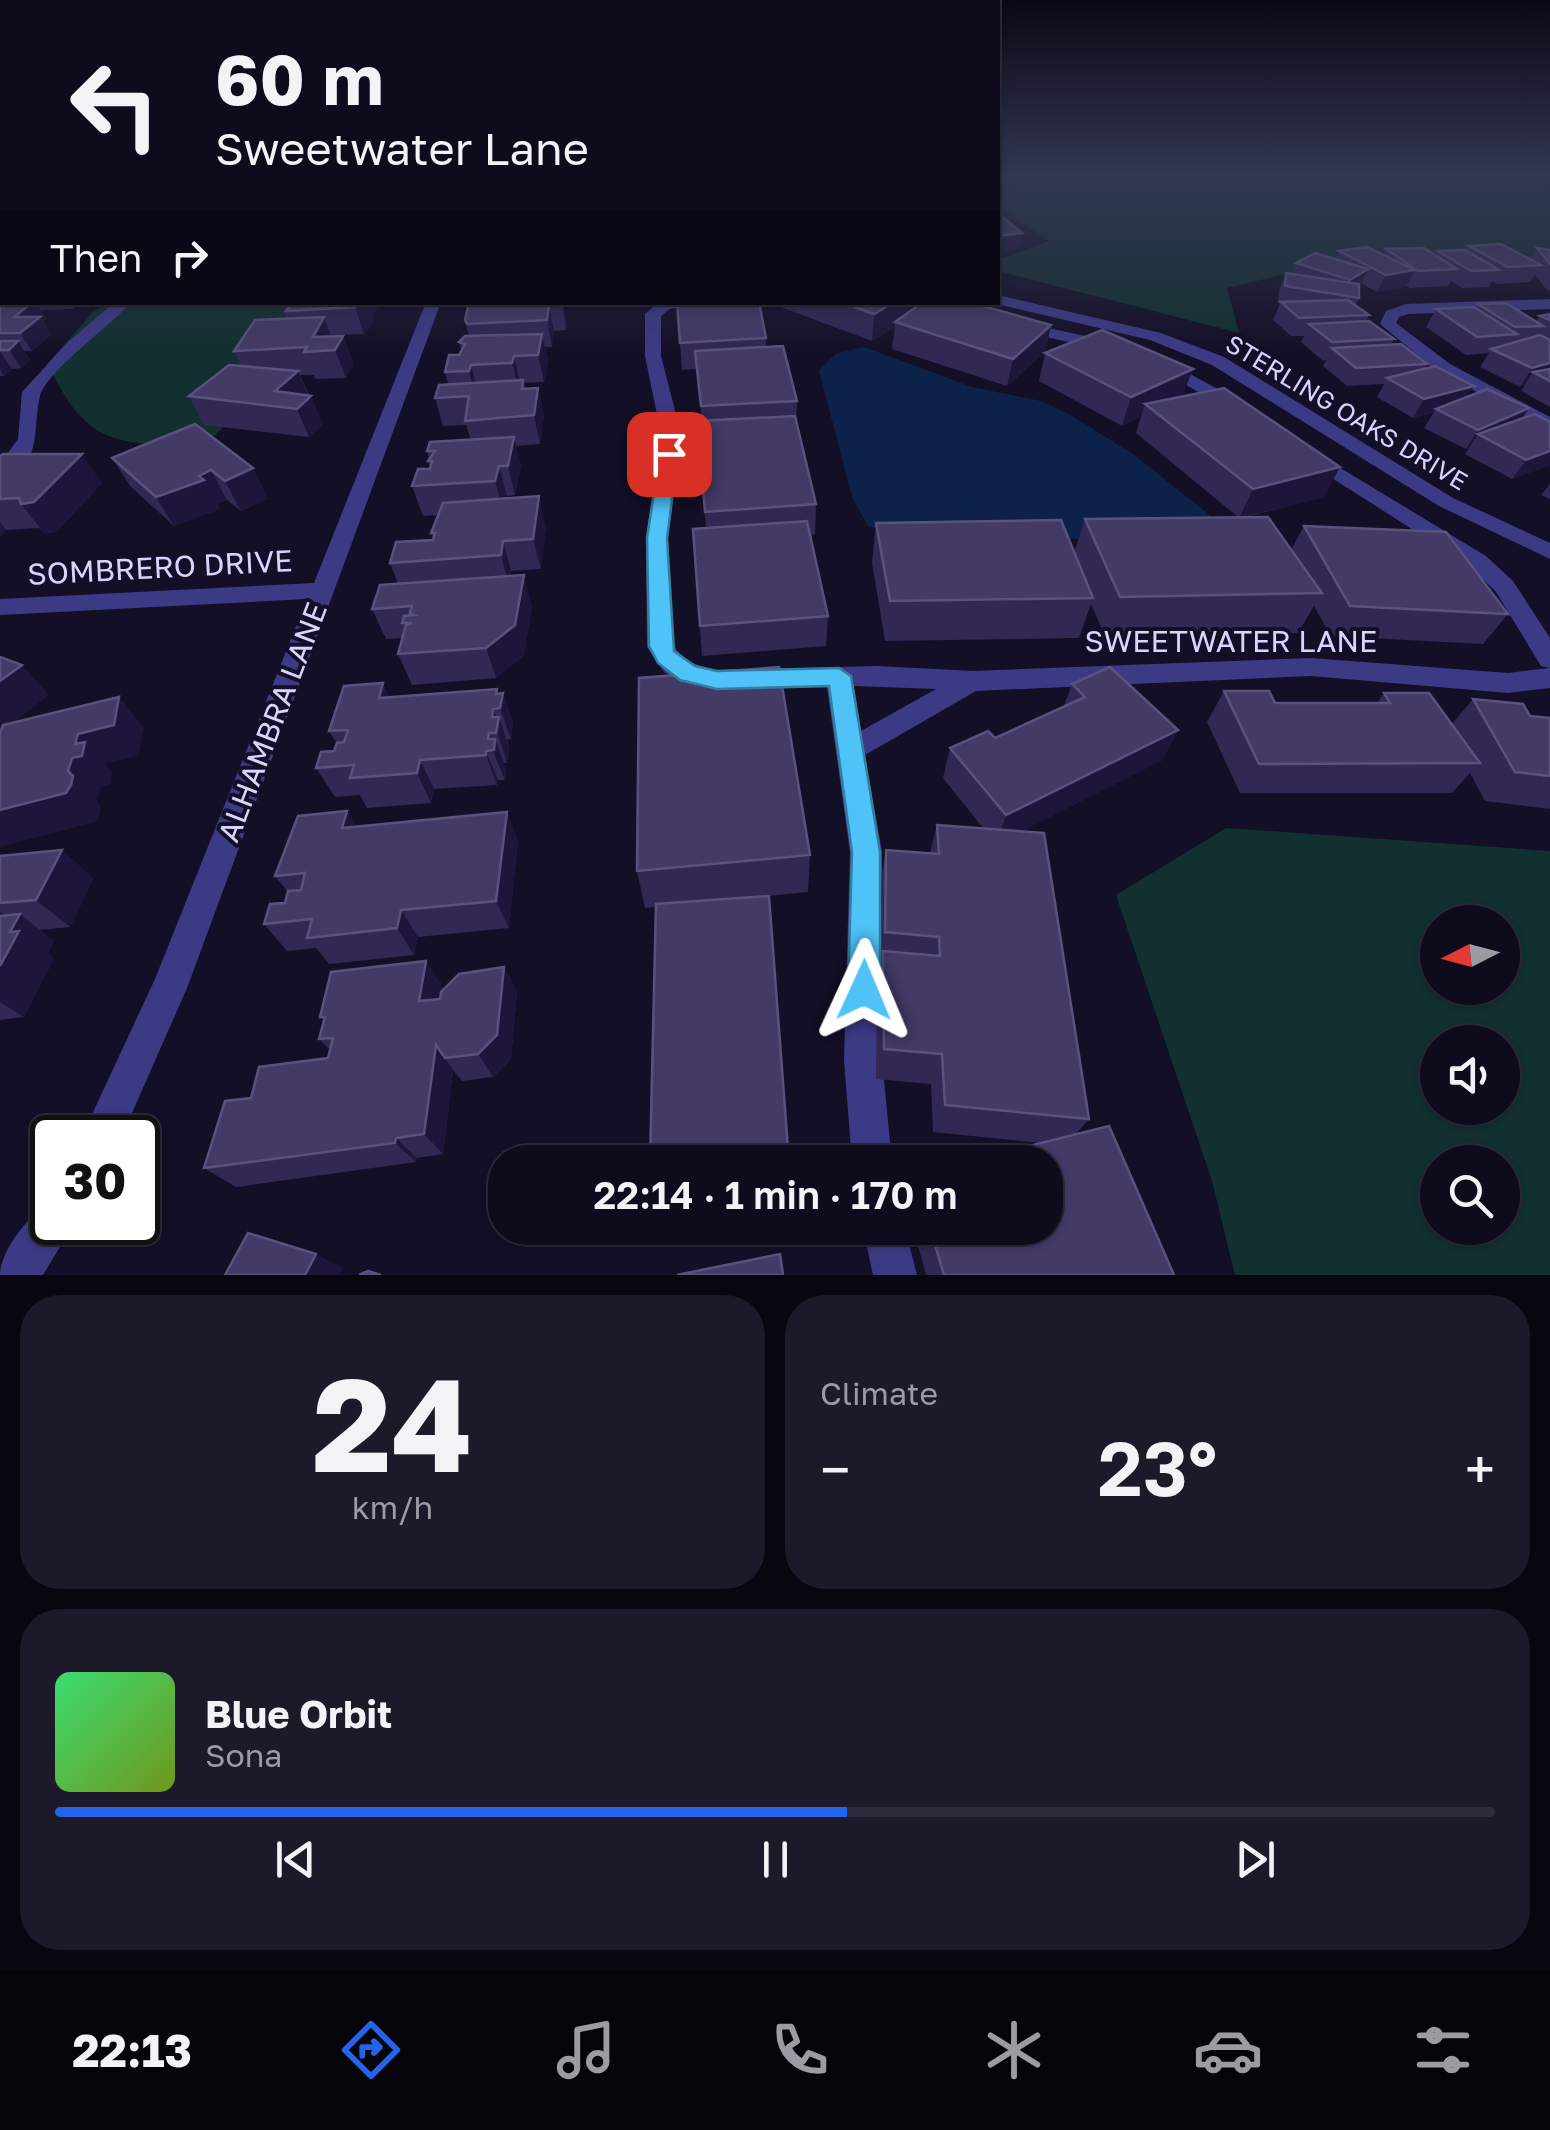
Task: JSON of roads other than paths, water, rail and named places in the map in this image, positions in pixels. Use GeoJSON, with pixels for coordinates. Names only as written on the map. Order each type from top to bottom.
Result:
{"type":"FeatureCollection","features":[{"type":"Feature","properties":{"kind":"street","name":"STERLING OAKS DRIVE"},"geometry":{"type":"LineString","coordinates":[[1000,289],[1182,333],[1220,347],[1449,485],[1550,534]]}},
{"type":"Feature","properties":{"kind":"street","name":"STERLING OAKS DRIVE"},"geometry":{"type":"LineString","coordinates":[[1000,300],[1123,327],[1218,361],[1446,502],[1550,552]]}},
{"type":"Feature","properties":{"kind":"street"},"geometry":{"type":"LineString","coordinates":[[1550,304],[1406,309],[1392,314],[1388,324],[1444,368],[1550,424]]}},
{"type":"Feature","properties":{"kind":"street"},"geometry":{"type":"LineString","coordinates":[[0,474],[20,460],[29,432],[31,392],[73,347],[122,305]]}},
{"type":"Feature","properties":{"kind":"street","name":"ALHAMBRA LANE"},"geometry":{"type":"LineString","coordinates":[[112,1115],[168,988],[433,305]]}},
{"type":"Feature","properties":{"kind":"street","name":"SWEETWATER LANE"},"geometry":{"type":"LineString","coordinates":[[670,305],[653,314],[654,356],[671,434],[657,538],[660,646],[674,666],[704,678],[839,676],[972,681],[1311,667],[1508,683],[1550,678]]}},
{"type":"Feature","properties":{"kind":"street"},"geometry":{"type":"LineString","coordinates":[[984,318],[1140,355],[1211,389],[1260,422]]}},
{"type":"Feature","properties":{"kind":"street"},"geometry":{"type":"LineString","coordinates":[[1288,404],[1310,398]]}},
{"type":"Feature","properties":{"kind":"street"},"geometry":{"type":"LineString","coordinates":[[1293,444],[1375,500],[1478,561],[1505,587],[1550,659]]}},
{"type":"Feature","properties":{"kind":"street","name":"SOMBRERO DRIVE"},"geometry":{"type":"LineString","coordinates":[[0,607],[323,590]]}},
{"type":"Feature","properties":{"kind":"street"},"geometry":{"type":"LineString","coordinates":[[839,676],[866,852],[864,1060],[871,1145]]}},
{"type":"Feature","properties":{"kind":"street","name":"SWEETWATER LANE"},"geometry":{"type":"LineString","coordinates":[[850,750],[972,681]]}},
{"type":"Feature","properties":{"kind":"street"},"geometry":{"type":"LineString","coordinates":[[16,1275],[38,1245]]}},
{"type":"Feature","properties":{"kind":"street"},"geometry":{"type":"LineString","coordinates":[[888,1245],[895,1275]]}},
{"type":"Feature","properties":{"kind":"water"},"geometry":{"type":"Polygon","coordinates":[[[864,347],[972,387],[1041,401],[1069,414],[1133,454],[1217,521],[1226,538],[915,540],[868,526],[852,497],[819,370],[837,353],[864,347]]]}}]}
